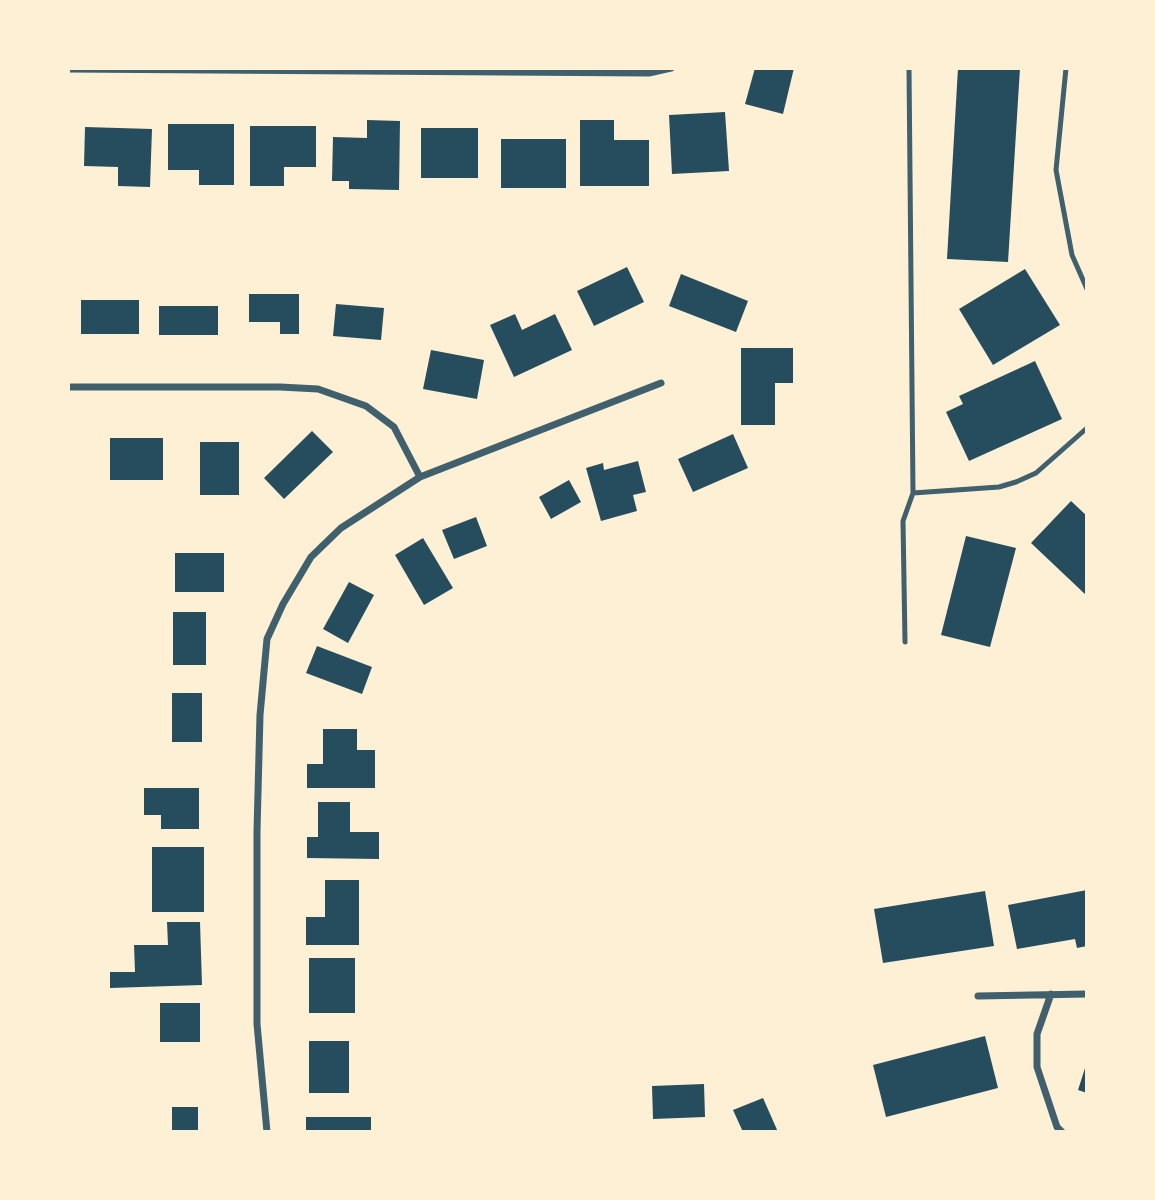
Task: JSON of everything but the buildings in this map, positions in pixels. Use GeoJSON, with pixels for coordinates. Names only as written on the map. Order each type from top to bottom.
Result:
{"type":"FeatureCollection","features":[{"type":"Feature","properties":{"kind":"street"},"geometry":{"type":"LineString","coordinates":[[68,69],[649,73],[671,68]]}},
{"type":"Feature","properties":{"kind":"street"},"geometry":{"type":"LineString","coordinates":[[267,1132],[257,1024],[260,715],[267,639],[283,604],[311,556],[341,528],[420,477],[661,383]]}},
{"type":"Feature","properties":{"kind":"street"},"geometry":{"type":"LineString","coordinates":[[68,387],[318,389],[366,406],[394,427],[420,477]]}},
{"type":"Feature","properties":{"kind":"street"},"geometry":{"type":"LineString","coordinates":[[1051,993],[1037,1034],[1037,1067],[1057,1127],[1062,1132]]}},
{"type":"Feature","properties":{"kind":"street"},"geometry":{"type":"LineString","coordinates":[[978,996],[1087,994]]}},
{"type":"Feature","properties":{"kind":"lane"},"geometry":{"type":"LineString","coordinates":[[905,642],[903,522],[913,493],[909,68]]}},
{"type":"Feature","properties":{"kind":"lane"},"geometry":{"type":"LineString","coordinates":[[1066,68],[1056,170],[1072,254],[1087,289]]}},
{"type":"Feature","properties":{"kind":"lane"},"geometry":{"type":"LineString","coordinates":[[913,493],[999,487],[1016,481],[1036,473],[1087,428]]}}]}
